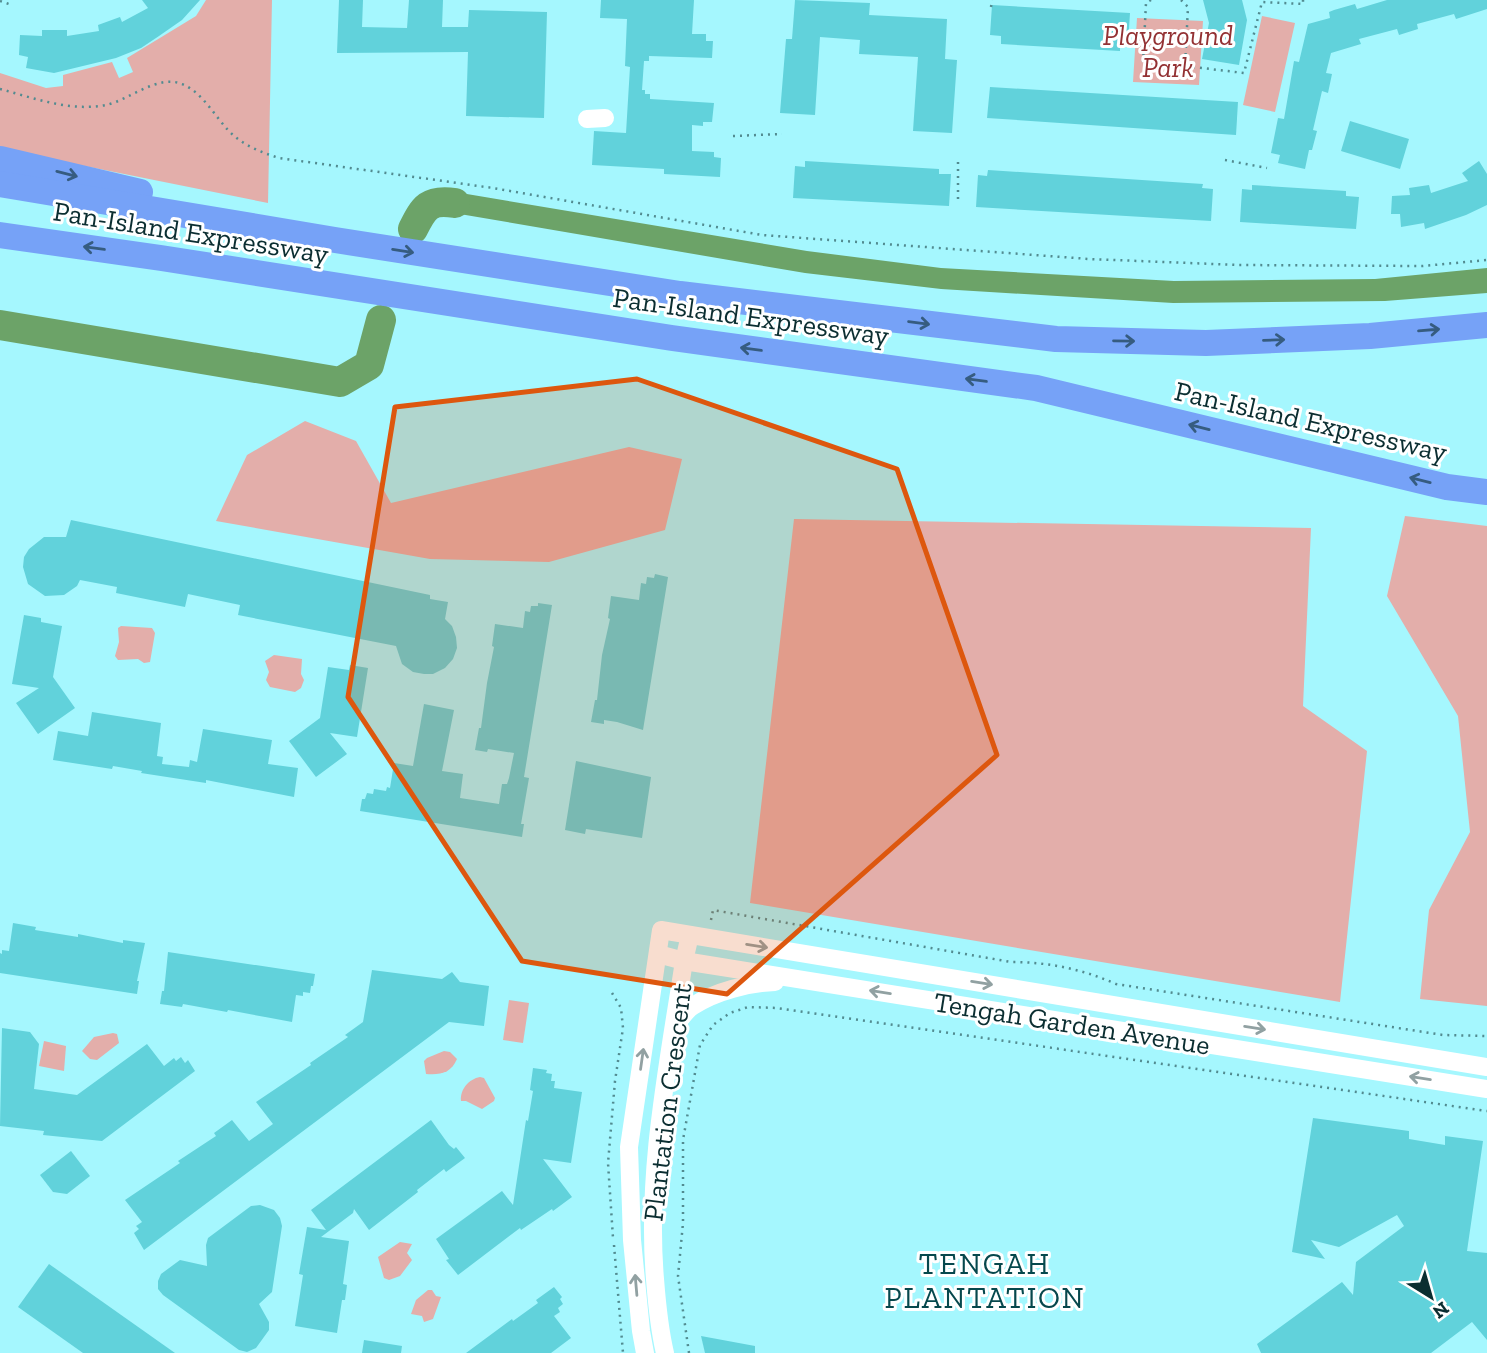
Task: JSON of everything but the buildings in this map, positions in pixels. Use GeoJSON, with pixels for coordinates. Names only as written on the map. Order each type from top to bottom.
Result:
{"type":"FeatureCollection","features":[{"type":"Feature","properties":{"kind":"highway"},"geometry":{"type":"LineString","coordinates":[[0,159],[335,240]]}},
{"type":"Feature","properties":{"kind":"highway","name":"Pan-Island Expressway"},"geometry":{"type":"LineString","coordinates":[[0,184],[680,294],[1056,339],[1206,343],[1370,336],[1487,325]]}},
{"type":"Feature","properties":{"kind":"highway","name":"Pan-Island Expressway"},"geometry":{"type":"LineString","coordinates":[[2,236],[175,260],[672,338],[1036,388],[1447,487],[1487,492]]}},
{"type":"Feature","properties":{"kind":"street","name":"Tengah Garden Avenue"},"geometry":{"type":"LineString","coordinates":[[661,930],[1487,1067]]}},
{"type":"Feature","properties":{"kind":"street","name":"Plantation Crescent"},"geometry":{"type":"LineString","coordinates":[[645,1353],[632,1240],[629,1147],[661,930]]}},
{"type":"Feature","properties":{"kind":"street","name":"Plantation Crescent"},"geometry":{"type":"LineString","coordinates":[[665,1353],[659,1331],[651,1235],[657,1148],[690,935]]}},
{"type":"Feature","properties":{"kind":"street","name":"Tengah Garden Avenue"},"geometry":{"type":"LineString","coordinates":[[658,954],[684,961],[1487,1089]]}},
{"type":"Feature","properties":{"kind":"street"},"geometry":{"type":"LineString","coordinates":[[674,1027],[692,1006],[724,992],[760,982],[803,980]]}},
{"type":"Feature","properties":{"kind":"path"},"geometry":{"type":"LineString","coordinates":[[990,7],[992,0]]}},
{"type":"Feature","properties":{"kind":"path"},"geometry":{"type":"LineString","coordinates":[[1152,0],[1146,3],[1143,63],[1244,73],[1262,2],[1303,4],[1303,0]]}},
{"type":"Feature","properties":{"kind":"path"},"geometry":{"type":"LineString","coordinates":[[1181,0],[1188,8],[1185,66]]}},
{"type":"Feature","properties":{"kind":"path"},"geometry":{"type":"LineString","coordinates":[[0,1],[12,5]]}},
{"type":"Feature","properties":{"kind":"path"},"geometry":{"type":"LineString","coordinates":[[0,89],[74,108],[106,105],[161,84],[180,83],[200,97],[229,131],[246,145],[279,158],[494,188],[762,235],[1089,259],[1239,265],[1423,266],[1487,260]]}},
{"type":"Feature","properties":{"kind":"path"},"geometry":{"type":"LineString","coordinates":[[733,136],[782,134]]}},
{"type":"Feature","properties":{"kind":"path"},"geometry":{"type":"LineString","coordinates":[[1225,160],[1267,168]]}},
{"type":"Feature","properties":{"kind":"path"},"geometry":{"type":"LineString","coordinates":[[958,162],[958,201]]}},
{"type":"Feature","properties":{"kind":"path"},"geometry":{"type":"LineString","coordinates":[[713,910],[1010,962],[1035,962],[1087,971],[1116,984],[1443,1035],[1487,1036]]}},
{"type":"Feature","properties":{"kind":"path"},"geometry":{"type":"LineString","coordinates":[[689,1353],[678,1276],[683,1223],[682,1140],[700,1045],[713,1025],[730,1013],[748,1007],[1487,1111]]}},
{"type":"Feature","properties":{"kind":"path"},"geometry":{"type":"LineString","coordinates":[[619,1318],[623,1353]]}},
{"type":"Feature","properties":{"kind":"highlighted area"},"geometry":{"type":"Polygon","coordinates":[[[637,379],[897,469],[997,755],[727,994],[522,961],[348,697],[395,407],[637,379]]]}},
{"type":"Feature","properties":{"kind":"green space"},"geometry":{"type":"Polygon","coordinates":[[[206,0],[272,0],[268,203],[0,149],[0,73],[46,88],[63,86],[63,75],[112,62],[119,78],[133,72],[127,58],[196,16],[206,0]]]}},
{"type":"Feature","properties":{"kind":"green space"},"geometry":{"type":"Polygon","coordinates":[[[1262,16],[1295,23],[1275,112],[1243,105],[1262,16]]]}},
{"type":"Feature","properties":{"kind":"green space","name":"Playground Park"},"geometry":{"type":"Polygon","coordinates":[[[1137,18],[1203,21],[1199,85],[1133,82],[1137,18]]]}},
{"type":"Feature","properties":{"kind":"green space"},"geometry":{"type":"Polygon","coordinates":[[[305,421],[356,441],[391,503],[629,447],[682,459],[665,530],[549,562],[430,559],[216,521],[247,455],[305,421]]]}},
{"type":"Feature","properties":{"kind":"green space"},"geometry":{"type":"Polygon","coordinates":[[[1405,516],[1487,526],[1487,1006],[1420,999],[1429,910],[1470,832],[1458,716],[1387,596],[1405,516]]]}},
{"type":"Feature","properties":{"kind":"green space"},"geometry":{"type":"Polygon","coordinates":[[[794,519],[1311,528],[1303,706],[1367,751],[1340,1002],[750,903],[794,519]]]}},
{"type":"Feature","properties":{"kind":"green space"},"geometry":{"type":"Polygon","coordinates":[[[118,628],[152,628],[155,633],[150,662],[144,663],[138,659],[118,660],[115,656],[119,642],[118,628]]]}},
{"type":"Feature","properties":{"kind":"green space"},"geometry":{"type":"Polygon","coordinates":[[[274,655],[302,659],[301,674],[304,680],[301,688],[295,692],[270,687],[266,680],[269,672],[265,661],[274,655]]]}},
{"type":"Feature","properties":{"kind":"green space"},"geometry":{"type":"Polygon","coordinates":[[[509,1000],[529,1003],[523,1043],[503,1040],[509,1000]]]}},
{"type":"Feature","properties":{"kind":"green space"},"geometry":{"type":"Polygon","coordinates":[[[117,1034],[119,1043],[97,1060],[90,1059],[82,1051],[94,1037],[117,1034]]]}},
{"type":"Feature","properties":{"kind":"green space"},"geometry":{"type":"Polygon","coordinates":[[[44,1041],[66,1046],[64,1071],[39,1066],[44,1041]]]}},
{"type":"Feature","properties":{"kind":"green space"},"geometry":{"type":"Polygon","coordinates":[[[444,1051],[450,1052],[457,1059],[452,1067],[441,1073],[426,1074],[424,1061],[444,1051]]]}},
{"type":"Feature","properties":{"kind":"green space"},"geometry":{"type":"Polygon","coordinates":[[[480,1077],[484,1078],[495,1098],[482,1109],[461,1101],[466,1085],[480,1077]]]}},
{"type":"Feature","properties":{"kind":"green space"},"geometry":{"type":"Polygon","coordinates":[[[400,1242],[412,1244],[407,1253],[412,1260],[400,1276],[389,1280],[384,1278],[378,1257],[400,1242]]]}},
{"type":"Feature","properties":{"kind":"green space"},"geometry":{"type":"Polygon","coordinates":[[[428,1290],[441,1297],[433,1319],[424,1322],[422,1316],[411,1314],[416,1300],[428,1290]]]}},
{"type":"Feature","properties":{"kind":"shaded area"},"geometry":{"type":"Polygon","coordinates":[[[443,190],[807,251],[941,268],[1174,281],[1375,279],[1487,268],[1487,293],[1385,301],[1173,303],[941,289],[805,273],[442,211],[433,217],[408,213],[423,198],[443,190]]]}},
{"type":"Feature","properties":{"kind":"waterway"},"geometry":{"type":"LineString","coordinates":[[413,229],[428,206],[439,202],[455,203]]}},
{"type":"Feature","properties":{"kind":"waterway"},"geometry":{"type":"LineString","coordinates":[[0,325],[340,382],[369,365],[381,320]]}},
{"type":"Feature","properties":{"kind":"district","name":"TENGAH PLANTATION"},"geometry":{"type":"Point","coordinates":[985,1281]}}]}
